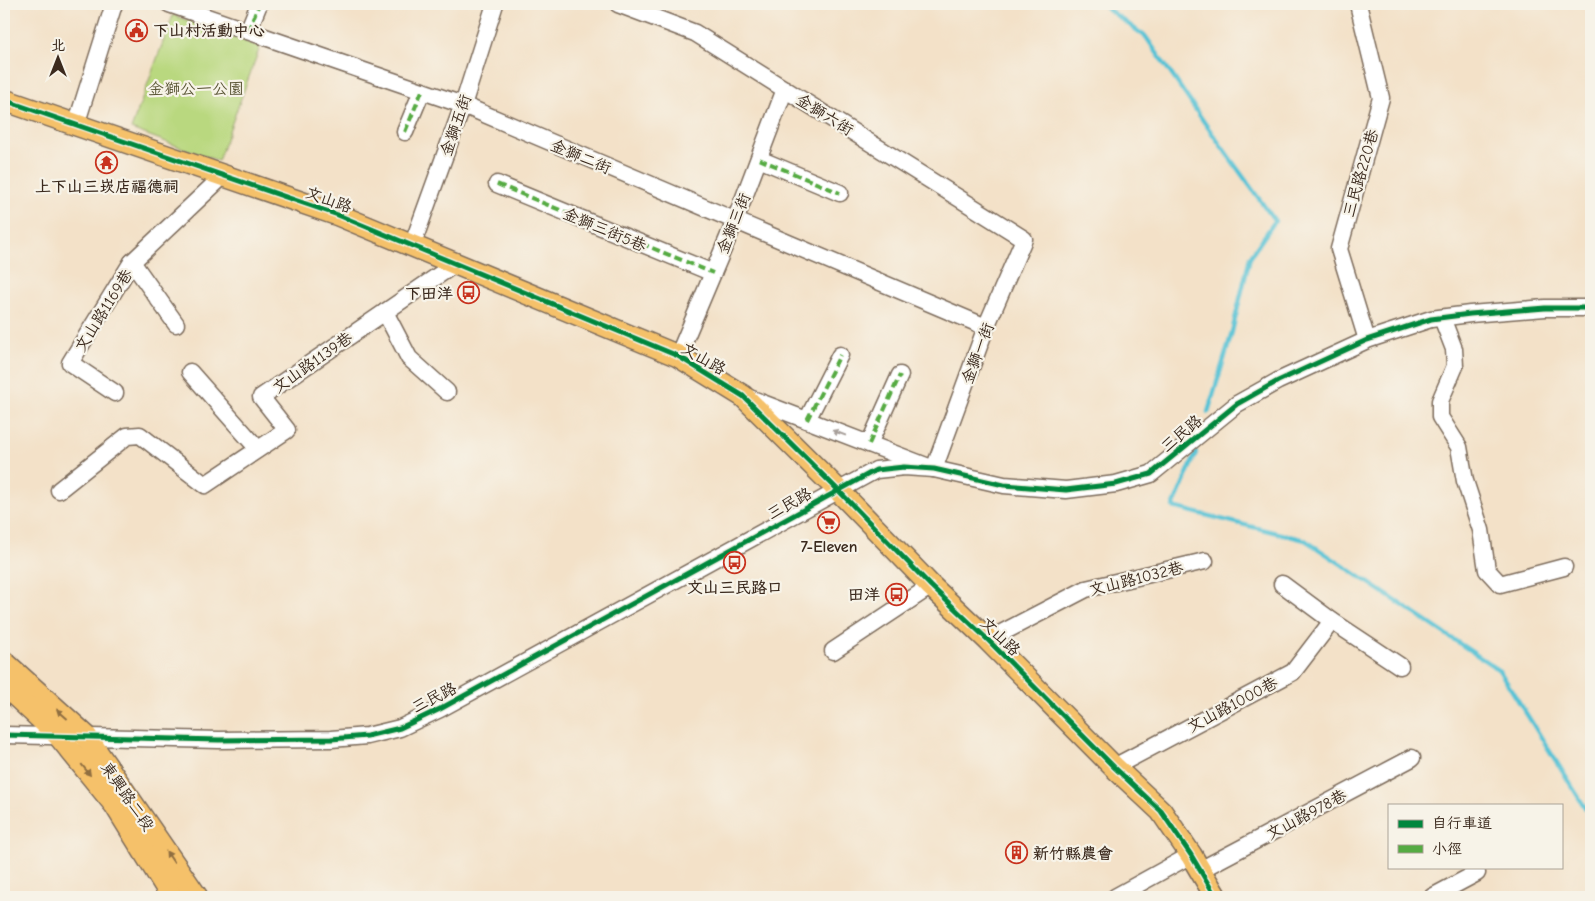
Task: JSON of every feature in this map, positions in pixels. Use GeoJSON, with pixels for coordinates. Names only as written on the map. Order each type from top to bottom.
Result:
{"type":"FeatureCollection","features":[{"type":"Feature","properties":{"kind":"main road","name":"文山路"},"geometry":{"type":"LineString","coordinates":[[4,100],[338,215],[678,356],[742,396],[838,490],[931,586],[1160,811],[1195,862],[1216,897]]}},
{"type":"Feature","properties":{"kind":"main road","name":"東興路二段"},"geometry":{"type":"LineString","coordinates":[[4,662],[86,736],[198,897]]}},
{"type":"Feature","properties":{"kind":"main road","name":"東興路二段"},"geometry":{"type":"LineString","coordinates":[[4,685],[58,736],[115,805],[172,897]]}},
{"type":"Feature","properties":{"kind":"street"},"geometry":{"type":"LineString","coordinates":[[76,125],[114,4]]}},
{"type":"Feature","properties":{"kind":"street","name":"金獅二街"},"geometry":{"type":"LineString","coordinates":[[169,4],[463,105],[986,327]]}},
{"type":"Feature","properties":{"kind":"street"},"geometry":{"type":"LineString","coordinates":[[248,31],[259,4]]}},
{"type":"Feature","properties":{"kind":"street","name":"金獅五街"},"geometry":{"type":"LineString","coordinates":[[412,246],[463,105],[495,4]]}},
{"type":"Feature","properties":{"kind":"street","name":"金獅六街"},"geometry":{"type":"LineString","coordinates":[[618,4],[695,33],[1024,239]]}},
{"type":"Feature","properties":{"kind":"street","name":"三民路220巷"},"geometry":{"type":"LineString","coordinates":[[1358,4],[1381,98],[1339,248],[1367,340]]}},
{"type":"Feature","properties":{"kind":"street","name":"金獅三街"},"geometry":{"type":"LineString","coordinates":[[678,356],[735,221],[785,89]]}},
{"type":"Feature","properties":{"kind":"street"},"geometry":{"type":"LineString","coordinates":[[405,132],[422,91]]}},
{"type":"Feature","properties":{"kind":"street"},"geometry":{"type":"LineString","coordinates":[[759,158],[840,193]]}},
{"type":"Feature","properties":{"kind":"street","name":"文山路1169巷"},"geometry":{"type":"LineString","coordinates":[[115,393],[70,363],[132,262],[223,176]]}},
{"type":"Feature","properties":{"kind":"street","name":"金獅三街5巷"},"geometry":{"type":"LineString","coordinates":[[497,184],[713,274]]}},
{"type":"Feature","properties":{"kind":"street","name":"金獅一街"},"geometry":{"type":"LineString","coordinates":[[934,469],[986,327],[1024,239]]}},
{"type":"Feature","properties":{"kind":"street","name":"文山路1169巷"},"geometry":{"type":"LineString","coordinates":[[132,262],[176,324]]}},
{"type":"Feature","properties":{"kind":"street","name":"文山路1139巷"},"geometry":{"type":"LineString","coordinates":[[59,490],[127,436],[140,435],[205,485],[287,430],[261,397],[455,264]]}},
{"type":"Feature","properties":{"kind":"street","name":"三民路"},"geometry":{"type":"LineString","coordinates":[[4,735],[219,740],[331,739],[367,736],[400,728],[440,709],[876,470],[904,467],[934,469],[1004,485],[1066,490],[1116,484],[1151,474],[1237,404],[1278,381],[1367,340],[1442,318],[1536,308],[1591,308]]}},
{"type":"Feature","properties":{"kind":"street"},"geometry":{"type":"LineString","coordinates":[[385,312],[409,358],[447,392]]}},
{"type":"Feature","properties":{"kind":"street"},"geometry":{"type":"LineString","coordinates":[[1442,318],[1454,349],[1455,366],[1440,401],[1440,418],[1459,447],[1466,481],[1481,530],[1487,570],[1500,584],[1564,567]]}},
{"type":"Feature","properties":{"kind":"street"},"geometry":{"type":"LineString","coordinates":[[807,420],[840,355]]}},
{"type":"Feature","properties":{"kind":"street"},"geometry":{"type":"LineString","coordinates":[[190,372],[258,449]]}},
{"type":"Feature","properties":{"kind":"street"},"geometry":{"type":"LineString","coordinates":[[869,444],[900,375]]}},
{"type":"Feature","properties":{"kind":"street","name":"文山路"},"geometry":{"type":"LineString","coordinates":[[742,396],[934,469]]}},
{"type":"Feature","properties":{"kind":"street","name":"文山路1032巷"},"geometry":{"type":"LineString","coordinates":[[988,640],[1086,589],[1205,561]]}},
{"type":"Feature","properties":{"kind":"street"},"geometry":{"type":"LineString","coordinates":[[1282,584],[1332,621],[1400,666]]}},
{"type":"Feature","properties":{"kind":"street"},"geometry":{"type":"LineString","coordinates":[[833,651],[931,586]]}},
{"type":"Feature","properties":{"kind":"street","name":"文山路1000巷"},"geometry":{"type":"LineString","coordinates":[[1114,767],[1293,672],[1332,621]]}},
{"type":"Feature","properties":{"kind":"street","name":"文山路978巷"},"geometry":{"type":"LineString","coordinates":[[1115,897],[1195,862],[1412,758]]}},
{"type":"Feature","properties":{"kind":"street"},"geometry":{"type":"LineString","coordinates":[[1432,897],[1477,873]]}},
{"type":"Feature","properties":{"kind":"green space","name":"金獅公一公園"},"geometry":{"type":"Polygon","coordinates":[[[173,15],[260,47],[218,161],[131,129],[173,15]]]}},
{"type":"Feature","properties":{"kind":"waterway"},"geometry":{"type":"LineString","coordinates":[[1101,4],[1146,37],[1275,221],[1250,257],[1231,336],[1208,412]]}},
{"type":"Feature","properties":{"kind":"waterway"},"geometry":{"type":"LineString","coordinates":[[1196,453],[1173,507],[1305,540],[1499,670],[1591,817]]}},
{"type":"Feature","properties":{"kind":"marked path"},"geometry":{"type":"LineString","coordinates":[[248,31],[259,4]]}},
{"type":"Feature","properties":{"kind":"marked path"},"geometry":{"type":"LineString","coordinates":[[405,132],[422,91]]}},
{"type":"Feature","properties":{"kind":"marked path"},"geometry":{"type":"LineString","coordinates":[[759,159],[840,193]]}},
{"type":"Feature","properties":{"kind":"marked path"},"geometry":{"type":"LineString","coordinates":[[497,184],[713,273]]}},
{"type":"Feature","properties":{"kind":"marked path"},"geometry":{"type":"LineString","coordinates":[[807,420],[840,355]]}},
{"type":"Feature","properties":{"kind":"marked path"},"geometry":{"type":"LineString","coordinates":[[869,444],[900,375]]}},
{"type":"Feature","properties":{"kind":"cycle path"},"geometry":{"type":"LineString","coordinates":[[4,100],[338,215],[678,356],[743,396],[931,586],[1161,811],[1191,855],[1216,897]]}},
{"type":"Feature","properties":{"kind":"cycle path"},"geometry":{"type":"LineString","coordinates":[[4,735],[219,740],[331,739],[367,736],[400,728],[440,709],[876,470],[904,467],[934,469],[1004,485],[1066,490],[1116,484],[1151,474],[1237,404],[1278,381],[1367,340],[1431,319],[1545,308],[1591,308]]}},
{"type":"Feature","properties":{"kind":"place","name":"下山村活動中心"},"geometry":{"type":"Point","coordinates":[137,30]}},
{"type":"Feature","properties":{"kind":"place","name":"上下山三崁店福德祠"},"geometry":{"type":"Point","coordinates":[107,162]}},
{"type":"Feature","properties":{"kind":"place","name":"下田洋"},"geometry":{"type":"Point","coordinates":[469,293]}},
{"type":"Feature","properties":{"kind":"place","name":"7-Eleven"},"geometry":{"type":"Point","coordinates":[829,522]}},
{"type":"Feature","properties":{"kind":"place","name":"文山三民路口"},"geometry":{"type":"Point","coordinates":[735,563]}},
{"type":"Feature","properties":{"kind":"place","name":"田洋"},"geometry":{"type":"Point","coordinates":[896,594]}},
{"type":"Feature","properties":{"kind":"place","name":"新竹縣農會"},"geometry":{"type":"Point","coordinates":[1017,853]}}]}
